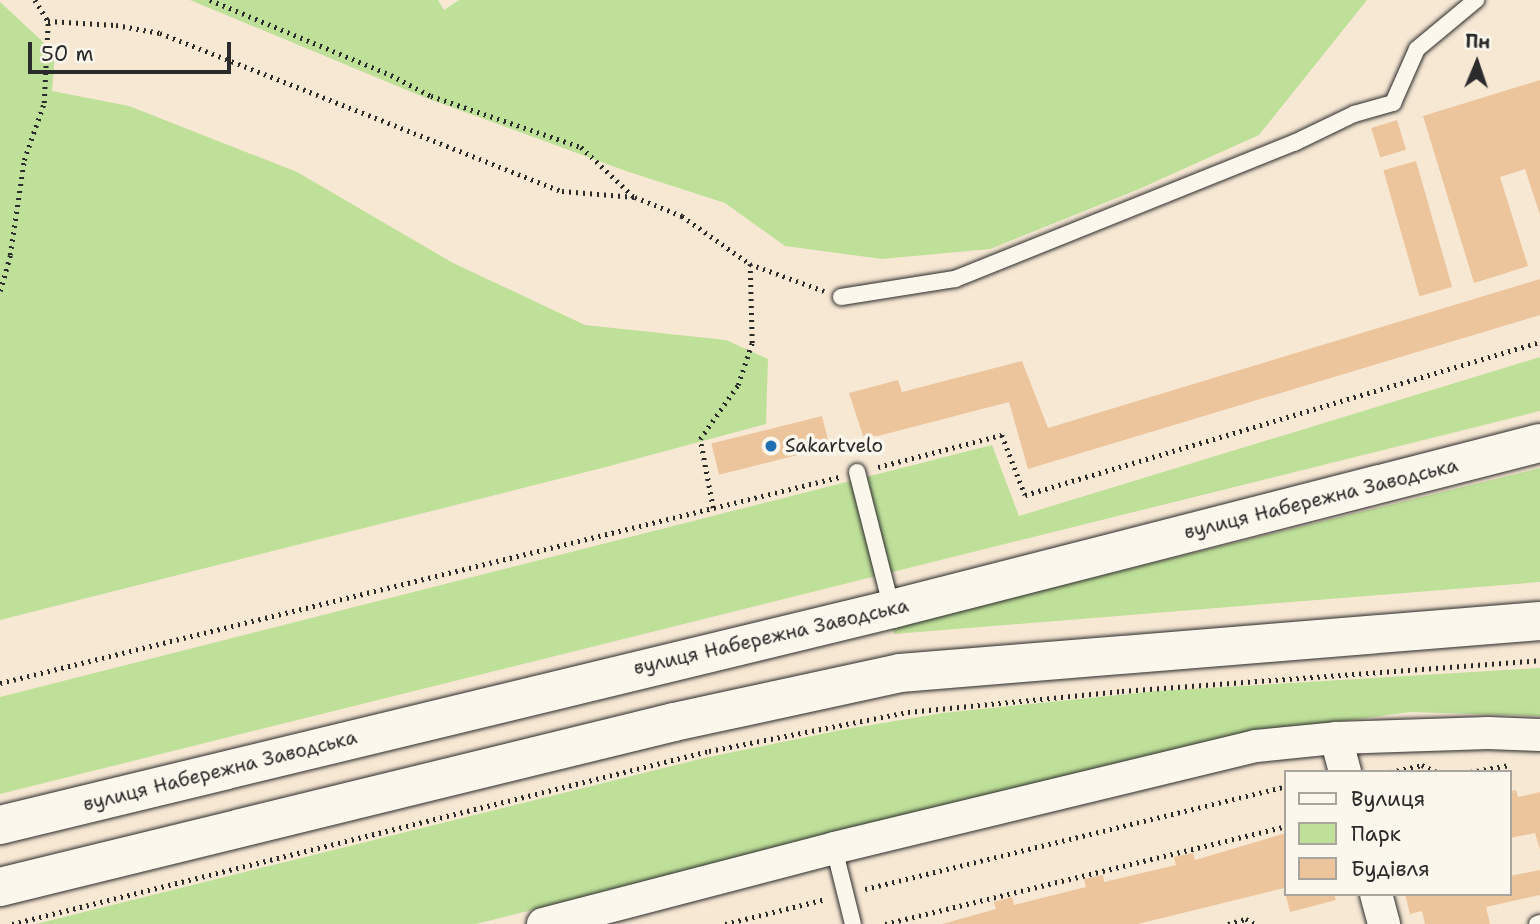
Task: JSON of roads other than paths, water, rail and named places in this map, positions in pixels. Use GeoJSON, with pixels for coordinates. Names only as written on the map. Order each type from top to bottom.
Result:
{"type":"FeatureCollection","features":[{"type":"Feature","properties":{"kind":"main road","name":"вулиця Набережна Заводська"},"geometry":{"type":"LineString","coordinates":[[0,825],[892,609],[1540,443]]}},
{"type":"Feature","properties":{"kind":"main road"},"geometry":{"type":"LineString","coordinates":[[0,887],[674,722],[900,673],[1540,621]]}},
{"type":"Feature","properties":{"kind":"street"},"geometry":{"type":"LineString","coordinates":[[543,924],[834,848],[1256,746],[1336,738],[1488,733],[1540,735]]}},
{"type":"Feature","properties":{"kind":"street"},"geometry":{"type":"LineString","coordinates":[[1336,738],[1344,770]]}},
{"type":"Feature","properties":{"kind":"street"},"geometry":{"type":"LineString","coordinates":[[1377,896],[1384,924]]}},
{"type":"Feature","properties":{"kind":"lane"},"geometry":{"type":"LineString","coordinates":[[834,295],[955,279],[1294,143],[1354,114],[1393,103],[1417,49],[1476,0]]}},
{"type":"Feature","properties":{"kind":"lane"},"geometry":{"type":"LineString","coordinates":[[857,472],[892,609]]}},
{"type":"Feature","properties":{"kind":"lane"},"geometry":{"type":"LineString","coordinates":[[834,848],[853,924]]}},
{"type":"Feature","properties":{"kind":"place","name":"Sakartvelo"},"geometry":{"type":"Point","coordinates":[771,446]}}]}
